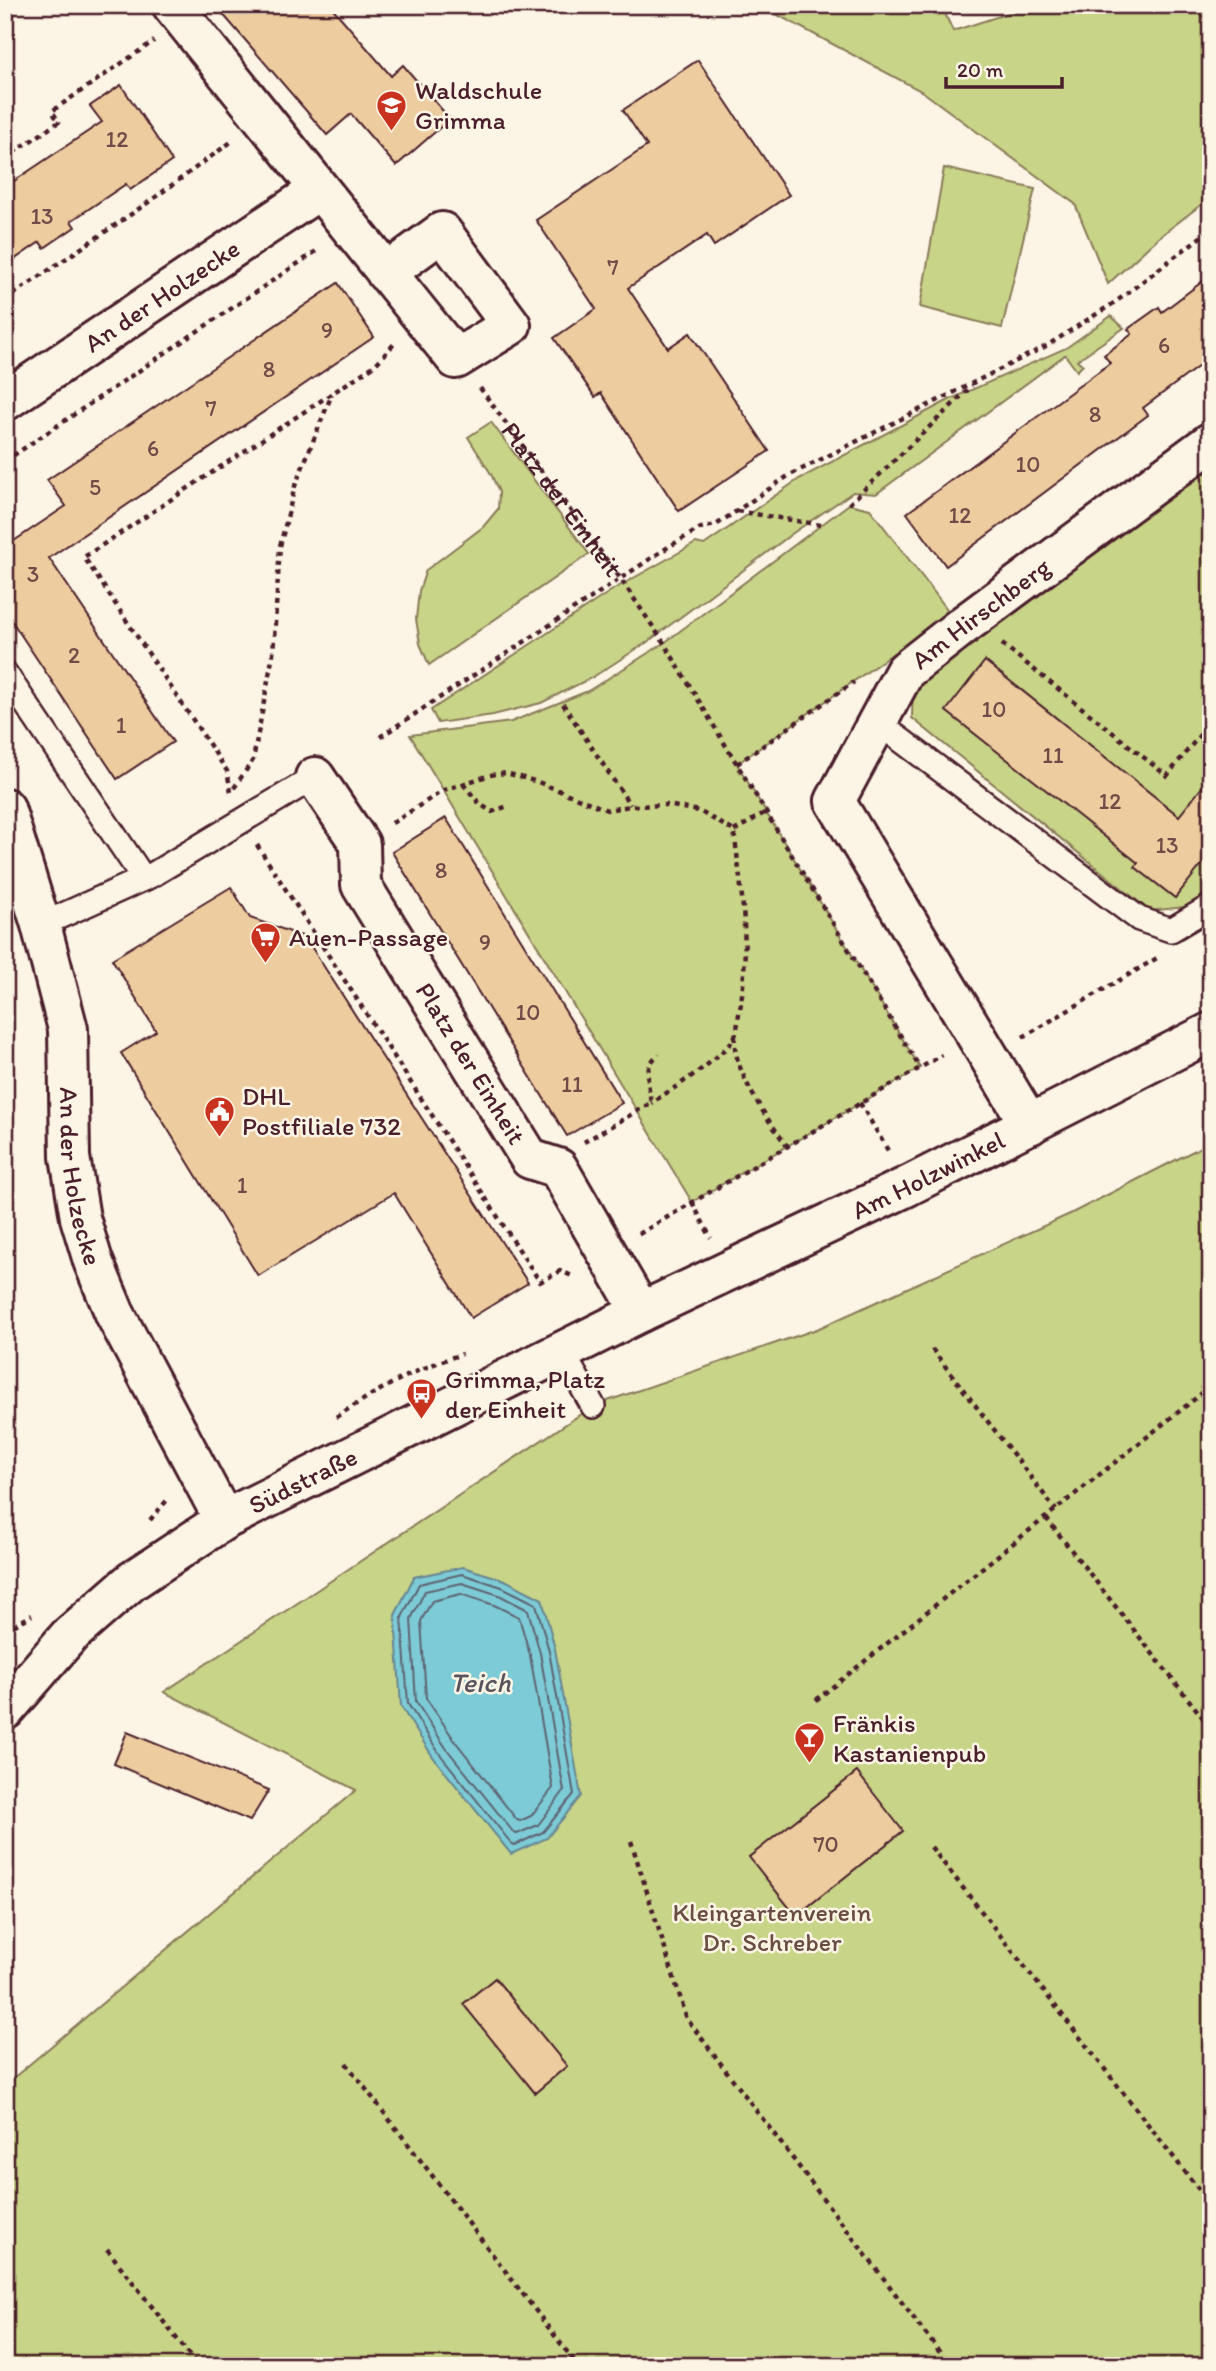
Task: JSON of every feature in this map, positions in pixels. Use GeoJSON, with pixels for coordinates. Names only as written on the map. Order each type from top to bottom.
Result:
{"type":"FeatureCollection","features":[{"type":"Feature","properties":{"kind":"street"},"geometry":{"type":"LineString","coordinates":[[178,13],[319,190],[456,359],[511,325],[442,232],[386,272]]}},
{"type":"Feature","properties":{"kind":"street","name":"An der Holzecke"},"geometry":{"type":"LineString","coordinates":[[5,401],[319,190]]}},
{"type":"Feature","properties":{"kind":"street","name":"Am Hirschberg"},"geometry":{"type":"LineString","coordinates":[[1030,1125],[835,801],[905,671],[1211,442]]}},
{"type":"Feature","properties":{"kind":"street","name":"Platz der Einheit"},"geometry":{"type":"LineString","coordinates":[[316,777],[360,844],[361,885],[530,1159],[558,1168],[595,1262],[641,1312]]}},
{"type":"Feature","properties":{"kind":"street","name":"An der Holzecke"},"geometry":{"type":"LineString","coordinates":[[5,808],[41,925],[68,1029],[70,1157],[83,1229],[115,1314],[224,1520]]}},
{"type":"Feature","properties":{"kind":"street","name":"Am Holzwinkel"},"geometry":{"type":"LineString","coordinates":[[641,1312],[908,1186],[1211,1032]]}},
{"type":"Feature","properties":{"kind":"street","name":"Südstraße"},"geometry":{"type":"LineString","coordinates":[[5,1710],[69,1636],[132,1581],[224,1520],[641,1312]]}},
{"type":"Feature","properties":{"kind":"lane"},"geometry":{"type":"LineString","coordinates":[[5,673],[144,878]]}},
{"type":"Feature","properties":{"kind":"lane"},"geometry":{"type":"LineString","coordinates":[[877,722],[1139,919],[1171,930],[1211,906]]}},
{"type":"Feature","properties":{"kind":"lane","name":"Platz der Einheit"},"geometry":{"type":"LineString","coordinates":[[41,925],[144,878],[316,777]]}},
{"type":"Feature","properties":{"kind":"lane"},"geometry":{"type":"LineString","coordinates":[[562,1352],[593,1406]]}},
{"type":"Feature","properties":{"kind":"path"},"geometry":{"type":"LineString","coordinates":[[5,158],[59,122],[52,111],[178,13]]}},
{"type":"Feature","properties":{"kind":"path"},"geometry":{"type":"LineString","coordinates":[[5,300],[146,204],[262,119]]}},
{"type":"Feature","properties":{"kind":"path"},"geometry":{"type":"LineString","coordinates":[[5,461],[350,228]]}},
{"type":"Feature","properties":{"kind":"path"},"geometry":{"type":"LineString","coordinates":[[380,737],[670,545],[701,528],[716,525],[788,476],[1048,345],[1117,301],[1211,229]]}},
{"type":"Feature","properties":{"kind":"path"},"geometry":{"type":"LineString","coordinates":[[231,792],[227,771],[84,558],[375,365],[419,313]]}},
{"type":"Feature","properties":{"kind":"path","name":"Platz der Einheit"},"geometry":{"type":"LineString","coordinates":[[456,359],[527,450],[664,643],[920,1068]]}},
{"type":"Feature","properties":{"kind":"path"},"geometry":{"type":"LineString","coordinates":[[849,504],[978,380]]}},
{"type":"Feature","properties":{"kind":"path"},"geometry":{"type":"LineString","coordinates":[[216,836],[231,792],[253,760],[273,654],[280,546],[295,486],[333,393]]}},
{"type":"Feature","properties":{"kind":"path"},"geometry":{"type":"LineString","coordinates":[[737,511],[821,525]]}},
{"type":"Feature","properties":{"kind":"path"},"geometry":{"type":"LineString","coordinates":[[971,619],[1167,776],[1211,721]]}},
{"type":"Feature","properties":{"kind":"path"},"geometry":{"type":"LineString","coordinates":[[737,764],[861,677]]}},
{"type":"Feature","properties":{"kind":"path"},"geometry":{"type":"LineString","coordinates":[[563,704],[630,806]]}},
{"type":"Feature","properties":{"kind":"path"},"geometry":{"type":"LineString","coordinates":[[385,827],[444,790],[490,775],[506,773],[538,782],[607,810],[667,805],[699,811],[734,831]]}},
{"type":"Feature","properties":{"kind":"path"},"geometry":{"type":"LineString","coordinates":[[463,784],[480,804],[492,812],[508,806]]}},
{"type":"Feature","properties":{"kind":"path"},"geometry":{"type":"LineString","coordinates":[[734,831],[766,812]]}},
{"type":"Feature","properties":{"kind":"path"},"geometry":{"type":"LineString","coordinates":[[242,821],[540,1282],[561,1271],[574,1277],[920,1068],[983,1046],[1173,949],[1171,930]]}},
{"type":"Feature","properties":{"kind":"path"},"geometry":{"type":"LineString","coordinates":[[734,831],[744,906],[746,974],[734,1048],[747,1081],[787,1146]]}},
{"type":"Feature","properties":{"kind":"path"},"geometry":{"type":"LineString","coordinates":[[580,1145],[684,1081],[727,1047],[736,1035]]}},
{"type":"Feature","properties":{"kind":"path"},"geometry":{"type":"LineString","coordinates":[[651,1103],[647,1069],[651,1060],[659,1054]]}},
{"type":"Feature","properties":{"kind":"path"},"geometry":{"type":"LineString","coordinates":[[860,1103],[908,1186]]}},
{"type":"Feature","properties":{"kind":"path"},"geometry":{"type":"LineString","coordinates":[[932,1349],[1056,1510]]}},
{"type":"Feature","properties":{"kind":"path"},"geometry":{"type":"LineString","coordinates":[[816,1700],[1211,1386]]}},
{"type":"Feature","properties":{"kind":"path"},"geometry":{"type":"LineString","coordinates":[[1046,1518],[1211,1728]]}},
{"type":"Feature","properties":{"kind":"path"},"geometry":{"type":"LineString","coordinates":[[632,1841],[687,2019],[950,2366]]}},
{"type":"Feature","properties":{"kind":"path"},"geometry":{"type":"LineString","coordinates":[[931,1847],[1211,2205]]}},
{"type":"Feature","properties":{"kind":"path"},"geometry":{"type":"LineString","coordinates":[[346,2063],[578,2366]]}},
{"type":"Feature","properties":{"kind":"path"},"geometry":{"type":"LineString","coordinates":[[107,2249],[198,2366]]}},
{"type":"Feature","properties":{"kind":"green space"},"geometry":{"type":"Polygon","coordinates":[[[759,5],[941,5],[953,31],[1034,5],[1211,5],[1211,197],[1158,238],[1108,284],[1075,204],[923,92],[759,5]]]}},
{"type":"Feature","properties":{"kind":"green space"},"geometry":{"type":"Polygon","coordinates":[[[944,168],[1035,189],[1002,328],[920,307],[944,168]]]}},
{"type":"Feature","properties":{"kind":"green space"},"geometry":{"type":"Polygon","coordinates":[[[1111,316],[1124,328],[1077,360],[1083,365],[1077,371],[1065,355],[876,494],[853,492],[793,533],[646,643],[593,677],[541,703],[493,715],[438,723],[431,710],[614,589],[696,543],[704,545],[799,479],[951,399],[1066,348],[1111,316]]]}},
{"type":"Feature","properties":{"kind":"green space"},"geometry":{"type":"Polygon","coordinates":[[[491,422],[589,554],[429,665],[420,644],[416,619],[419,591],[426,570],[483,527],[498,509],[499,492],[468,437],[491,422]]]}},
{"type":"Feature","properties":{"kind":"green space"},"geometry":{"type":"Polygon","coordinates":[[[1211,469],[1211,896],[1193,906],[1150,911],[912,718],[913,684],[1211,469]]]}},
{"type":"Feature","properties":{"kind":"green space"},"geometry":{"type":"Polygon","coordinates":[[[849,504],[870,509],[950,613],[737,764],[920,1068],[692,1202],[410,735],[511,722],[588,691],[664,643],[849,504]]]}},
{"type":"Feature","properties":{"kind":"green space","name":"Kleingartenverein Dr. Schreber"},"geometry":{"type":"Polygon","coordinates":[[[1211,1142],[1211,2366],[5,2366],[5,2085],[356,1790],[164,1692],[593,1406],[817,1329],[1070,1214],[1211,1142]]]}},
{"type":"Feature","properties":{"kind":"water","name":"Teich"},"geometry":{"type":"Polygon","coordinates":[[[463,1567],[505,1580],[542,1599],[555,1649],[581,1796],[547,1838],[511,1854],[433,1757],[401,1707],[395,1615],[414,1577],[463,1567]]]}},
{"type":"Feature","properties":{"kind":"building"},"geometry":{"type":"Polygon","coordinates":[[[215,5],[330,5],[391,76],[403,65],[450,119],[396,166],[351,114],[327,135],[215,5]]]}},
{"type":"Feature","properties":{"kind":"building"},"geometry":{"type":"Polygon","coordinates":[[[698,60],[789,195],[714,246],[707,235],[628,288],[668,348],[690,333],[769,451],[679,511],[601,393],[595,397],[554,338],[596,309],[536,220],[647,146],[623,110],[698,60]]]}},
{"type":"Feature","properties":{"kind":"building"},"geometry":{"type":"Polygon","coordinates":[[[121,85],[172,161],[130,190],[126,184],[71,221],[75,227],[44,248],[40,242],[5,266],[5,187],[102,122],[90,106],[121,85]]]}},
{"type":"Feature","properties":{"kind":"building"},"geometry":{"type":"Polygon","coordinates":[[[1211,275],[1211,357],[1143,408],[1148,415],[946,566],[907,513],[1110,363],[1104,355],[1132,334],[1128,329],[1159,307],[1162,312],[1211,275]]]}},
{"type":"Feature","properties":{"kind":"building"},"geometry":{"type":"Polygon","coordinates":[[[338,283],[374,337],[49,558],[173,742],[117,779],[5,611],[5,547],[66,506],[47,480],[338,283]]]}},
{"type":"Feature","properties":{"kind":"building"},"geometry":{"type":"Polygon","coordinates":[[[985,661],[1179,816],[1211,776],[1211,853],[1175,898],[1135,867],[1138,863],[946,711],[985,661]]]}},
{"type":"Feature","properties":{"kind":"building"},"geometry":{"type":"Polygon","coordinates":[[[446,818],[622,1103],[567,1136],[392,852],[446,818]]]}},
{"type":"Feature","properties":{"kind":"building"},"geometry":{"type":"Polygon","coordinates":[[[231,887],[250,918],[305,937],[528,1283],[471,1318],[394,1193],[258,1276],[121,1053],[156,1031],[112,959],[231,887]]]}},
{"type":"Feature","properties":{"kind":"building"},"geometry":{"type":"Polygon","coordinates":[[[127,1732],[269,1790],[250,1821],[114,1764],[127,1732]]]}},
{"type":"Feature","properties":{"kind":"building"},"geometry":{"type":"Polygon","coordinates":[[[857,1772],[903,1831],[796,1916],[749,1857],[857,1772]]]}},
{"type":"Feature","properties":{"kind":"building"},"geometry":{"type":"Polygon","coordinates":[[[495,1978],[567,2066],[535,2093],[463,2004],[495,1978]]]}},
{"type":"Feature","properties":{"kind":"place","name":"Waldschule Grimma"},"geometry":{"type":"Point","coordinates":[392,132]}},
{"type":"Feature","properties":{"kind":"place","name":"Auen-Passage"},"geometry":{"type":"Point","coordinates":[266,964]}},
{"type":"Feature","properties":{"kind":"place","name":"DHL Postfiliale 732"},"geometry":{"type":"Point","coordinates":[219,1138]}},
{"type":"Feature","properties":{"kind":"place","name":"Grimma, Platz der Einheit"},"geometry":{"type":"Point","coordinates":[422,1421]}},
{"type":"Feature","properties":{"kind":"place","name":"Fränkis Kastanienpub"},"geometry":{"type":"Point","coordinates":[810,1765]}}]}
